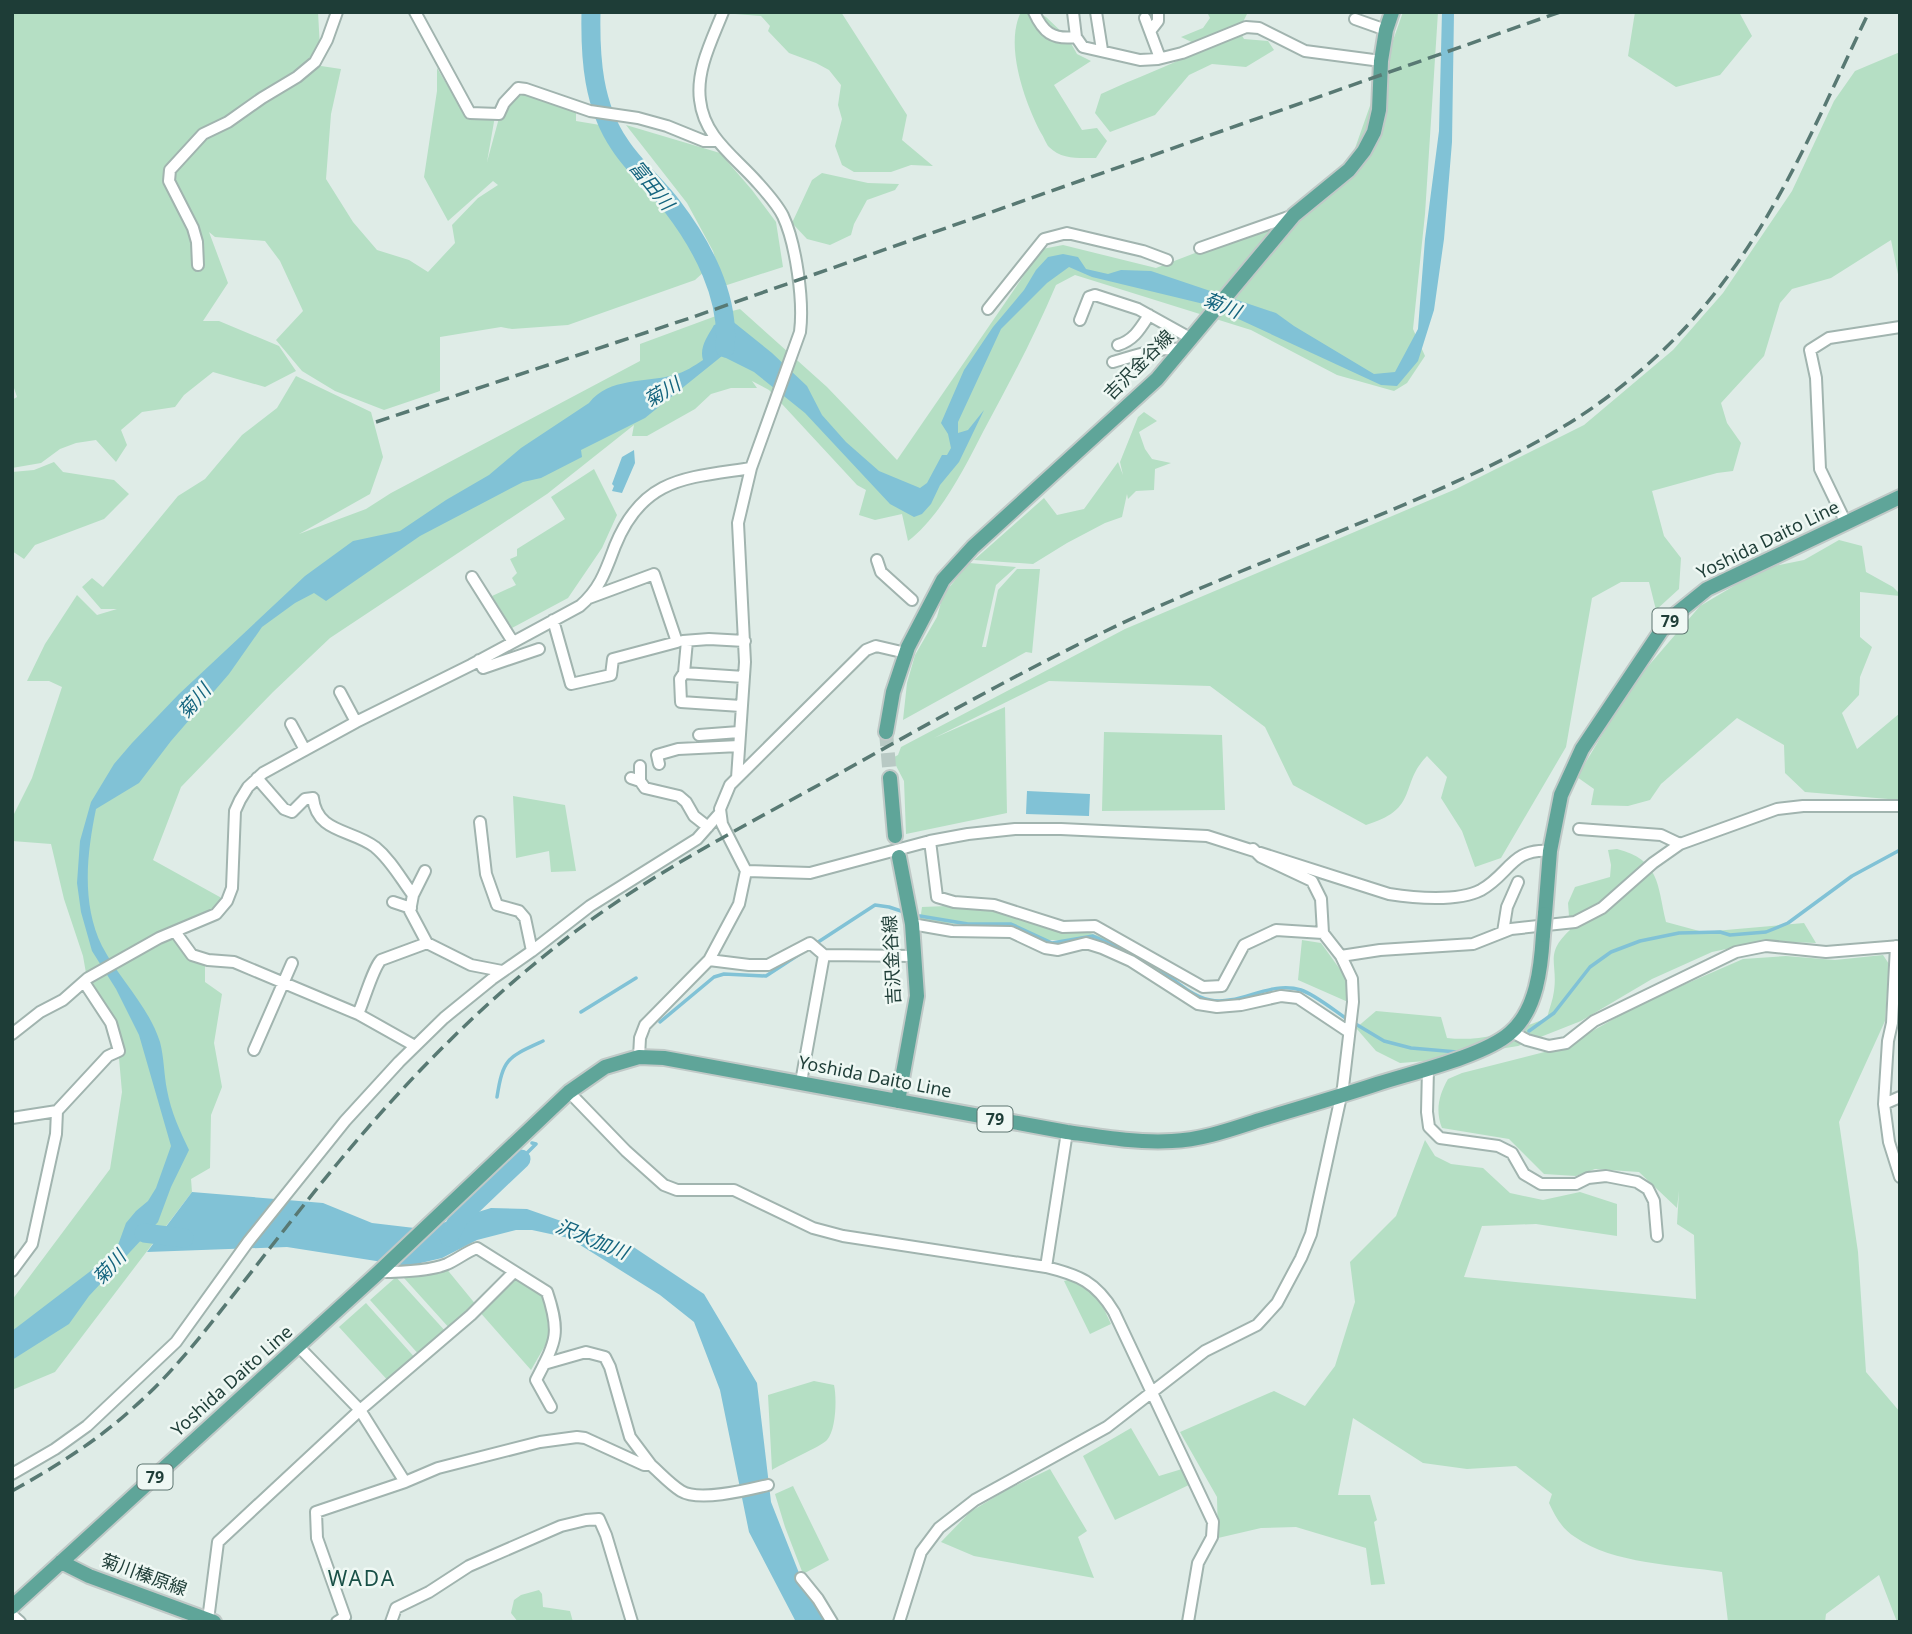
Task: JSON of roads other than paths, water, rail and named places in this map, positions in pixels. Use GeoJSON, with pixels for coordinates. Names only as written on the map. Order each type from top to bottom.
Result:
{"type":"FeatureCollection","features":[{"type":"Feature","properties":{"kind":"main road","name":"吉沢金谷線"},"geometry":{"type":"LineString","coordinates":[[886,732],[893,692],[906,653],[943,580],[966,555],[1157,379],[1294,215],[1349,170],[1364,151],[1374,132],[1379,110],[1381,61],[1392,12]]}},
{"type":"Feature","properties":{"kind":"main road","name":"Yoshida Daito Line"},"geometry":{"type":"LineString","coordinates":[[12,1607],[382,1270],[569,1092],[605,1066],[639,1057],[664,1058],[1067,1132],[1125,1140],[1174,1141],[1211,1135],[1341,1096],[1489,1046],[1512,1032],[1527,1011],[1535,989],[1541,967],[1550,851],[1562,795],[1582,749],[1661,631],[1676,614],[1707,589],[1900,497]]}},
{"type":"Feature","properties":{"kind":"main road"},"geometry":{"type":"LineString","coordinates":[[890,778],[895,836]]}},
{"type":"Feature","properties":{"kind":"main road","name":"吉沢金谷線"},"geometry":{"type":"LineString","coordinates":[[898,1101],[917,996],[912,924],[899,858]]}},
{"type":"Feature","properties":{"kind":"main road","name":"菊川榛原線"},"geometry":{"type":"LineString","coordinates":[[61,1562],[89,1576],[211,1621]]}},
{"type":"Feature","properties":{"kind":"street"},"geometry":{"type":"LineString","coordinates":[[198,265],[194,228],[169,181],[170,170],[203,134],[228,122],[297,77],[315,62],[327,40],[337,12]]}},
{"type":"Feature","properties":{"kind":"street"},"geometry":{"type":"LineString","coordinates":[[415,12],[470,113],[499,114],[504,103],[518,89],[526,89],[590,111],[667,125],[704,141],[716,141]]}},
{"type":"Feature","properties":{"kind":"street"},"geometry":{"type":"LineString","coordinates":[[723,12],[701,71],[700,101],[716,141],[774,202],[790,232],[802,317],[800,332],[751,468],[738,523],[745,641],[737,779]]}},
{"type":"Feature","properties":{"kind":"street"},"geometry":{"type":"LineString","coordinates":[[1034,12],[1042,29],[1053,36],[1076,37]]}},
{"type":"Feature","properties":{"kind":"street"},"geometry":{"type":"LineString","coordinates":[[1073,12],[1076,37],[1083,47],[1140,60],[1182,53],[1246,27],[1259,28],[1305,51],[1381,61]]}},
{"type":"Feature","properties":{"kind":"street"},"geometry":{"type":"LineString","coordinates":[[1096,12],[1102,50]]}},
{"type":"Feature","properties":{"kind":"street"},"geometry":{"type":"LineString","coordinates":[[1151,30],[1158,21],[1158,12]]}},
{"type":"Feature","properties":{"kind":"street"},"geometry":{"type":"LineString","coordinates":[[1144,18],[1160,58]]}},
{"type":"Feature","properties":{"kind":"street"},"geometry":{"type":"LineString","coordinates":[[1355,19],[1386,30]]}},
{"type":"Feature","properties":{"kind":"street"},"geometry":{"type":"LineString","coordinates":[[1200,248],[1294,215]]}},
{"type":"Feature","properties":{"kind":"street"},"geometry":{"type":"LineString","coordinates":[[988,309],[1044,239],[1067,233],[1143,251],[1167,260]]}},
{"type":"Feature","properties":{"kind":"street"},"geometry":{"type":"LineString","coordinates":[[1080,320],[1089,297],[1095,295],[1138,309],[1190,340]]}},
{"type":"Feature","properties":{"kind":"street"},"geometry":{"type":"LineString","coordinates":[[1118,345],[1128,342],[1138,334],[1149,315]]}},
{"type":"Feature","properties":{"kind":"street"},"geometry":{"type":"LineString","coordinates":[[1846,523],[1820,469],[1816,378],[1810,350],[1829,338],[1900,327]]}},
{"type":"Feature","properties":{"kind":"street"},"geometry":{"type":"LineString","coordinates":[[1113,362],[1190,340]]}},
{"type":"Feature","properties":{"kind":"street"},"geometry":{"type":"LineString","coordinates":[[589,598],[602,581],[626,521],[634,508],[650,494],[669,484],[751,468]]}},
{"type":"Feature","properties":{"kind":"street"},"geometry":{"type":"LineString","coordinates":[[877,560],[881,572],[912,600]]}},
{"type":"Feature","properties":{"kind":"street"},"geometry":{"type":"LineString","coordinates":[[12,1034],[86,980],[155,941],[216,914],[227,901],[232,888],[235,811],[257,778],[356,722],[513,642],[589,598],[654,574],[682,641],[684,673],[680,679],[681,702],[741,706]]}},
{"type":"Feature","properties":{"kind":"street"},"geometry":{"type":"LineString","coordinates":[[472,577],[513,642]]}},
{"type":"Feature","properties":{"kind":"street"},"geometry":{"type":"LineString","coordinates":[[553,620],[570,684],[611,675],[613,659],[682,641],[745,641]]}},
{"type":"Feature","properties":{"kind":"street"},"geometry":{"type":"LineString","coordinates":[[639,1057],[640,1038],[645,1025],[709,960],[739,904],[746,871],[722,824],[720,813],[721,801],[730,785],[866,650],[876,646],[906,653]]}},
{"type":"Feature","properties":{"kind":"street"},"geometry":{"type":"LineString","coordinates":[[479,660],[483,668],[539,649]]}},
{"type":"Feature","properties":{"kind":"street"},"geometry":{"type":"LineString","coordinates":[[684,673],[744,677]]}},
{"type":"Feature","properties":{"kind":"street"},"geometry":{"type":"LineString","coordinates":[[340,692],[356,722]]}},
{"type":"Feature","properties":{"kind":"street"},"geometry":{"type":"LineString","coordinates":[[291,724],[306,750]]}},
{"type":"Feature","properties":{"kind":"street"},"geometry":{"type":"LineString","coordinates":[[699,735],[739,732]]}},
{"type":"Feature","properties":{"kind":"street"},"geometry":{"type":"LineString","coordinates":[[659,764],[657,755],[678,749],[739,746]]}},
{"type":"Feature","properties":{"kind":"street"},"geometry":{"type":"LineString","coordinates":[[640,766],[636,780],[645,788],[679,796],[694,816],[708,827]]}},
{"type":"Feature","properties":{"kind":"street"},"geometry":{"type":"LineString","coordinates":[[257,778],[284,809],[292,812],[305,799],[313,798],[315,812],[323,822],[375,847],[386,857],[413,895]]}},
{"type":"Feature","properties":{"kind":"street"},"geometry":{"type":"LineString","coordinates":[[1341,956],[1380,950],[1473,944],[1511,929],[1575,922],[1602,908],[1653,863],[1680,844],[1777,809],[1803,806],[1900,806]]}},
{"type":"Feature","properties":{"kind":"street"},"geometry":{"type":"LineString","coordinates":[[12,1474],[55,1449],[87,1426],[176,1342],[248,1242],[345,1121],[444,1018],[590,906],[697,839],[720,813]]}},
{"type":"Feature","properties":{"kind":"street"},"geometry":{"type":"LineString","coordinates":[[480,822],[486,874],[497,905],[519,911],[525,918],[532,951]]}},
{"type":"Feature","properties":{"kind":"street"},"geometry":{"type":"LineString","coordinates":[[746,871],[810,873],[930,841],[968,834],[1015,829],[1060,829],[1207,836],[1370,889],[1410,897],[1466,896],[1483,889],[1516,858],[1534,850],[1550,851]]}},
{"type":"Feature","properties":{"kind":"street"},"geometry":{"type":"LineString","coordinates":[[1579,829],[1661,835],[1680,844]]}},
{"type":"Feature","properties":{"kind":"street"},"geometry":{"type":"LineString","coordinates":[[930,841],[937,897],[954,902],[994,905],[1063,927],[1095,926],[1203,987],[1222,986],[1244,945],[1276,930],[1323,933]]}},
{"type":"Feature","properties":{"kind":"street"},"geometry":{"type":"LineString","coordinates":[[899,1622],[920,1552],[939,1528],[975,1500],[1107,1427],[1205,1351],[1257,1325],[1277,1303],[1300,1261],[1311,1234],[1341,1096],[1351,1014],[1352,979],[1341,956],[1323,933],[1321,899],[1312,881],[1261,857],[1253,849]]}},
{"type":"Feature","properties":{"kind":"street"},"geometry":{"type":"LineString","coordinates":[[425,871],[413,895],[410,911],[427,943],[471,965],[502,971]]}},
{"type":"Feature","properties":{"kind":"street"},"geometry":{"type":"LineString","coordinates":[[1503,933],[1507,907],[1518,882]]}},
{"type":"Feature","properties":{"kind":"street"},"geometry":{"type":"LineString","coordinates":[[393,902],[411,908]]}},
{"type":"Feature","properties":{"kind":"street"},"geometry":{"type":"LineString","coordinates":[[912,924],[952,931],[1011,932],[1045,948],[1058,950],[1086,943],[1131,961],[1198,1004],[1217,1007],[1281,996],[1298,998],[1349,1030]]}},
{"type":"Feature","properties":{"kind":"street"},"geometry":{"type":"LineString","coordinates":[[176,933],[192,955],[208,960],[234,962],[358,1014],[415,1046]]}},
{"type":"Feature","properties":{"kind":"street"},"geometry":{"type":"LineString","coordinates":[[358,1014],[375,966],[381,960],[427,943]]}},
{"type":"Feature","properties":{"kind":"street"},"geometry":{"type":"LineString","coordinates":[[1512,1032],[1527,1040],[1549,1046],[1566,1043],[1594,1021],[1736,952],[1766,946],[1826,952],[1898,946],[1884,1104],[1889,1142],[1900,1177]]}},
{"type":"Feature","properties":{"kind":"street"},"geometry":{"type":"LineString","coordinates":[[709,960],[768,965],[817,950],[914,956]]}},
{"type":"Feature","properties":{"kind":"street"},"geometry":{"type":"LineString","coordinates":[[801,1082],[817,950]]}},
{"type":"Feature","properties":{"kind":"street"},"geometry":{"type":"LineString","coordinates":[[254,1051],[292,963]]}},
{"type":"Feature","properties":{"kind":"street"},"geometry":{"type":"LineString","coordinates":[[12,1118],[57,1111],[108,1056],[119,1051],[110,1023],[86,980]]}},
{"type":"Feature","properties":{"kind":"street"},"geometry":{"type":"LineString","coordinates":[[1428,1068],[1429,1127],[1440,1138],[1498,1146],[1512,1153],[1524,1174],[1541,1184],[1576,1184],[1588,1178],[1606,1176],[1637,1182],[1648,1189],[1654,1201],[1657,1236]]}},
{"type":"Feature","properties":{"kind":"street"},"geometry":{"type":"LineString","coordinates":[[569,1092],[635,1160],[664,1185],[677,1190],[734,1190],[813,1228],[843,1236],[1046,1267],[1076,1275],[1103,1294],[1153,1391],[1213,1522],[1212,1537],[1198,1563],[1188,1622]]}},
{"type":"Feature","properties":{"kind":"street"},"geometry":{"type":"LineString","coordinates":[[1884,1104],[1900,1097]]}},
{"type":"Feature","properties":{"kind":"street"},"geometry":{"type":"LineString","coordinates":[[12,1271],[32,1244],[56,1134],[57,1111]]}},
{"type":"Feature","properties":{"kind":"street"},"geometry":{"type":"LineString","coordinates":[[1046,1267],[1067,1132]]}},
{"type":"Feature","properties":{"kind":"street"},"geometry":{"type":"LineString","coordinates":[[382,1270],[399,1272],[446,1264],[477,1248],[547,1292],[556,1329],[553,1346],[536,1380],[551,1407]]}},
{"type":"Feature","properties":{"kind":"street"},"geometry":{"type":"LineString","coordinates":[[211,1621],[218,1542],[360,1410],[471,1315],[514,1272]]}},
{"type":"Feature","properties":{"kind":"street"},"geometry":{"type":"LineString","coordinates":[[298,1346],[360,1410],[405,1482]]}},
{"type":"Feature","properties":{"kind":"street"},"geometry":{"type":"LineString","coordinates":[[544,1364],[586,1352],[605,1357],[630,1437],[651,1465],[681,1491],[694,1496],[767,1485]]}},
{"type":"Feature","properties":{"kind":"street"},"geometry":{"type":"LineString","coordinates":[[337,1622],[345,1617],[317,1538],[316,1512],[438,1468],[540,1443],[577,1437],[585,1438],[644,1465],[651,1465]]}},
{"type":"Feature","properties":{"kind":"street"},"geometry":{"type":"LineString","coordinates":[[391,1622],[396,1608],[429,1592],[469,1566],[569,1523],[599,1519],[632,1622]]}},
{"type":"Feature","properties":{"kind":"street"},"geometry":{"type":"LineString","coordinates":[[801,1578],[832,1622]]}},
{"type":"Feature","properties":{"kind":"street"},"geometry":{"type":"LineString","coordinates":[[12,1615],[20,1622]]}},
{"type":"Feature","properties":{"kind":"water","name":"菊川"},"geometry":{"type":"Polygon","coordinates":[[[1442,12],[1454,12],[1452,142],[1444,239],[1434,310],[1418,361],[1397,386],[1381,385],[1208,305],[1092,277],[1069,267],[1047,283],[1001,329],[958,422],[958,433],[968,430],[984,410],[959,462],[940,485],[931,504],[922,514],[914,517],[890,504],[805,413],[754,372],[722,356],[645,418],[581,450],[582,457],[541,478],[523,482],[420,536],[326,601],[314,593],[262,627],[229,674],[139,783],[96,809],[90,843],[88,878],[95,930],[109,958],[155,1029],[160,1042],[171,1106],[189,1150],[158,1222],[89,1296],[69,1324],[12,1360],[12,1331],[105,1260],[118,1245],[126,1223],[148,1201],[156,1188],[171,1146],[139,1035],[116,989],[92,951],[81,912],[77,883],[80,841],[91,802],[114,764],[179,694],[305,576],[353,541],[400,531],[489,475],[521,448],[607,389],[628,382],[674,375],[693,367],[703,360],[703,346],[714,325],[731,320],[807,386],[822,415],[846,442],[879,471],[920,488],[927,483],[942,455],[947,455],[951,448],[948,434],[941,423],[964,370],[993,327],[1048,257],[1063,254],[1078,257],[1086,269],[1108,274],[1121,270],[1151,271],[1276,313],[1374,374],[1395,372],[1418,329],[1425,239],[1439,131],[1442,12]]]}},
{"type":"Feature","properties":{"kind":"water"},"geometry":{"type":"Polygon","coordinates":[[[634,450],[635,463],[622,493],[612,491],[622,457],[634,450]]]}},
{"type":"Feature","properties":{"kind":"water"},"geometry":{"type":"Polygon","coordinates":[[[1027,791],[1090,794],[1089,816],[1026,814],[1027,791]]]}},
{"type":"Feature","properties":{"kind":"water"},"geometry":{"type":"Polygon","coordinates":[[[192,1192],[323,1203],[372,1223],[423,1229],[491,1208],[527,1209],[632,1246],[704,1294],[757,1383],[771,1502],[801,1578],[831,1622],[796,1622],[749,1532],[720,1390],[694,1322],[660,1295],[569,1238],[532,1230],[516,1230],[477,1240],[442,1258],[408,1266],[287,1247],[147,1252],[192,1192]]]}},
{"type":"Feature","properties":{"kind":"waterway","name":"富田川"},"geometry":{"type":"LineString","coordinates":[[591,12],[595,81],[604,114],[626,153],[672,206],[694,237],[712,272],[718,291],[723,310],[725,348]]}},
{"type":"Feature","properties":{"kind":"waterway"},"geometry":{"type":"LineString","coordinates":[[1529,1031],[1554,1013],[1590,967],[1611,952],[1640,941],[1679,933],[1720,932],[1730,935],[1766,932],[1788,923],[1852,876],[1900,850]]}},
{"type":"Feature","properties":{"kind":"waterway"},"geometry":{"type":"LineString","coordinates":[[660,1022],[714,977],[724,974],[766,976],[875,905],[904,912]]}},
{"type":"Feature","properties":{"kind":"waterway"},"geometry":{"type":"LineString","coordinates":[[920,916],[968,924],[1011,924],[1052,943],[1093,936],[1136,955]]}},
{"type":"Feature","properties":{"kind":"waterway"},"geometry":{"type":"LineString","coordinates":[[1155,965],[1188,990],[1210,1000],[1233,1000],[1266,990],[1289,988],[1312,995],[1347,1019]]}},
{"type":"Feature","properties":{"kind":"waterway"},"geometry":{"type":"LineString","coordinates":[[581,1012],[636,978]]}},
{"type":"Feature","properties":{"kind":"waterway"},"geometry":{"type":"LineString","coordinates":[[1354,1023],[1384,1041],[1411,1048],[1457,1052]]}},
{"type":"Feature","properties":{"kind":"waterway"},"geometry":{"type":"LineString","coordinates":[[497,1097],[502,1074],[509,1060],[543,1041]]}},
{"type":"Feature","properties":{"kind":"waterway"},"geometry":{"type":"LineString","coordinates":[[521,1159],[536,1144],[532,1143]]}},
{"type":"Feature","properties":{"kind":"waterway"},"geometry":{"type":"LineString","coordinates":[[449,1237],[459,1218],[521,1159]]}},
{"type":"Feature","properties":{"kind":"waterway","name":"沢水加川"},"geometry":{"type":"LineString","coordinates":[[144,1233],[184,1238]]}},
{"type":"Feature","properties":{"kind":"tunnel"},"geometry":{"type":"LineString","coordinates":[[886,732],[890,778]]}},
{"type":"Feature","properties":{"kind":"railway"},"geometry":{"type":"LineString","coordinates":[[376,422],[693,317],[1560,12]]}},
{"type":"Feature","properties":{"kind":"railway"},"geometry":{"type":"LineString","coordinates":[[12,1491],[90,1442],[148,1395],[201,1336],[337,1164],[416,1075],[472,1019],[532,966],[625,896],[723,837],[1039,665],[1171,601],[1399,507],[1494,464],[1551,434],[1632,378],[1695,317],[1727,278],[1755,236],[1803,149],[1869,12]]}},
{"type":"Feature","properties":{"kind":"district","name":"WADA"},"geometry":{"type":"Point","coordinates":[362,1579]}}]}
